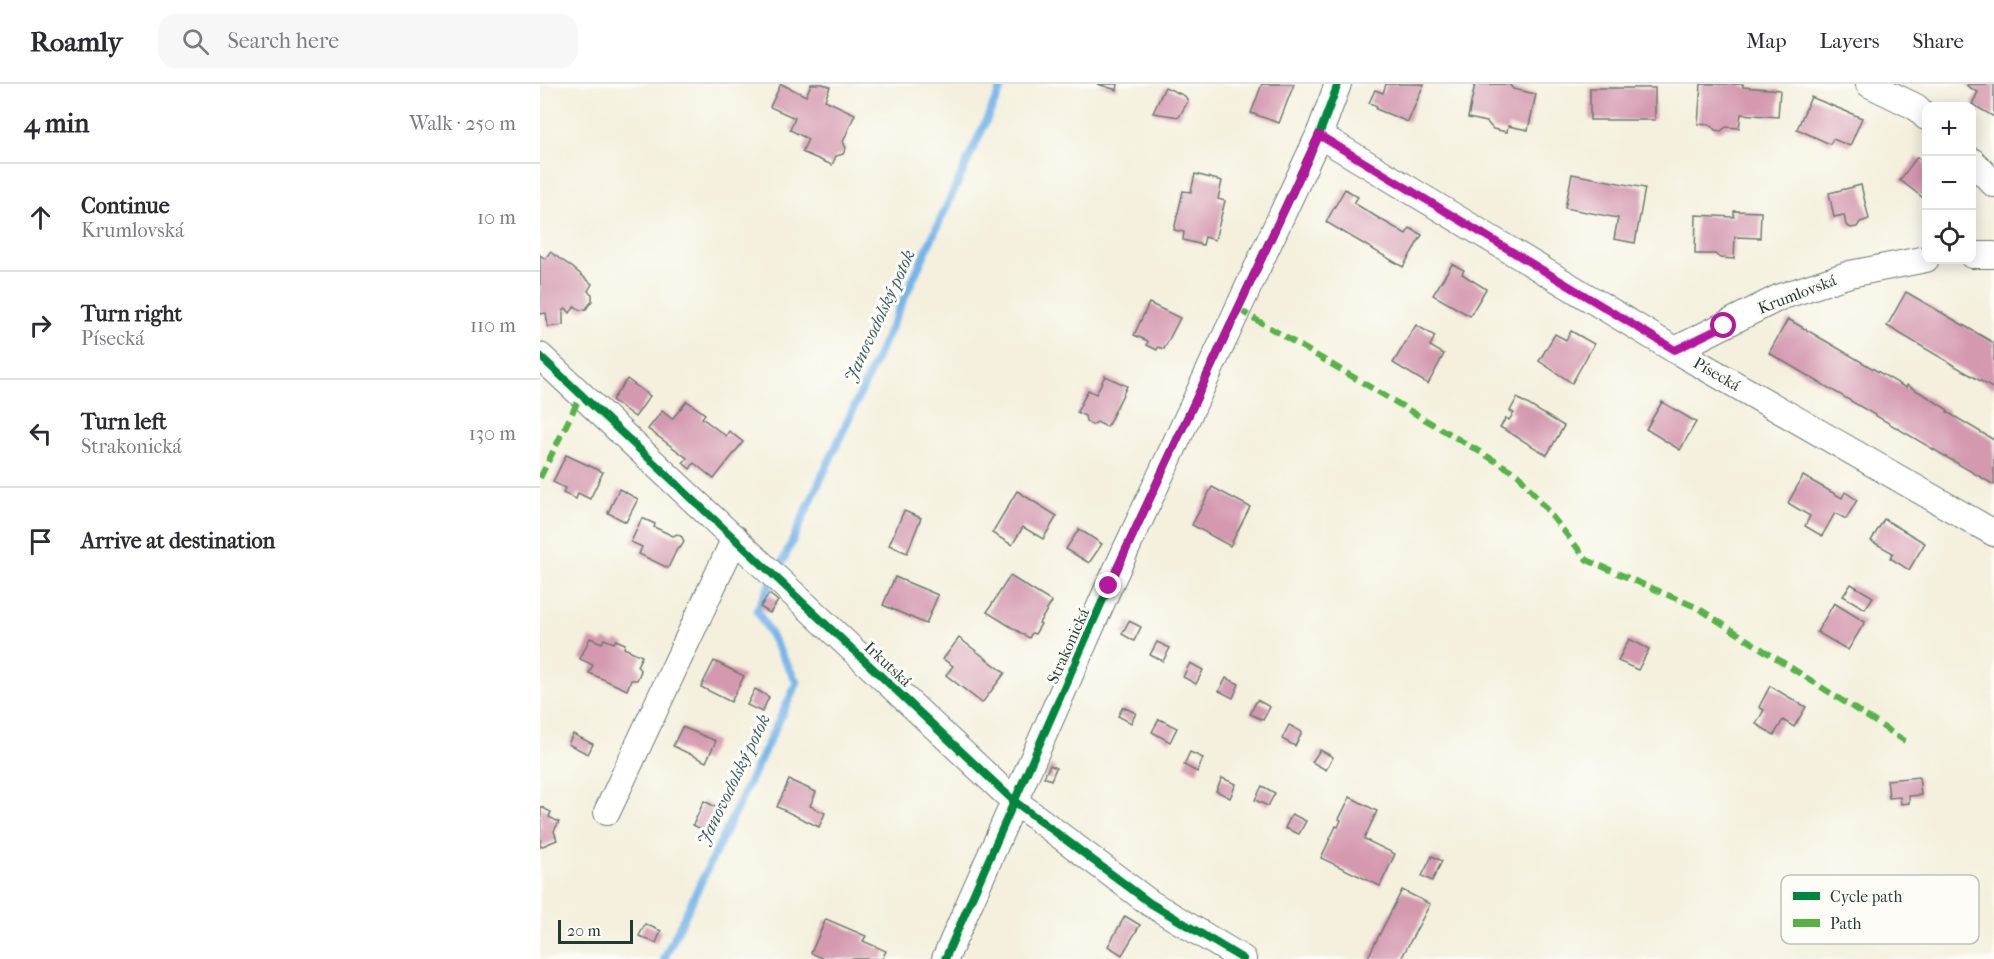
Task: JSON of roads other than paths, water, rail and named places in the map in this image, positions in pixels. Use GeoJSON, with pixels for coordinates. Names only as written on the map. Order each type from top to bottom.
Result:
{"type":"FeatureCollection","features":[{"type":"Feature","properties":{"kind":"street","name":"Strakonická"},"geometry":{"type":"LineString","coordinates":[[945,959],[1109,586],[1319,135],[1338,84]]}},
{"type":"Feature","properties":{"kind":"street"},"geometry":{"type":"LineString","coordinates":[[1869,84],[1916,107],[1922,113]]}},
{"type":"Feature","properties":{"kind":"street","name":"Písecká"},"geometry":{"type":"LineString","coordinates":[[1319,135],[1675,350],[1994,533]]}},
{"type":"Feature","properties":{"kind":"street"},"geometry":{"type":"LineString","coordinates":[[1976,166],[1994,184]]}},
{"type":"Feature","properties":{"kind":"street"},"geometry":{"type":"LineString","coordinates":[[1976,255],[1994,255]]}},
{"type":"Feature","properties":{"kind":"street","name":"Krumlovská"},"geometry":{"type":"LineString","coordinates":[[1675,350],[1780,297],[1850,274],[1922,260]]}},
{"type":"Feature","properties":{"kind":"street","name":"Irkutská"},"geometry":{"type":"LineString","coordinates":[[540,356],[1014,801],[1150,903],[1243,959]]}},
{"type":"Feature","properties":{"kind":"street"},"geometry":{"type":"LineString","coordinates":[[607,812],[735,538]]}},
{"type":"Feature","properties":{"kind":"waterway","name":"Janovodolský potok"},"geometry":{"type":"LineString","coordinates":[[783,561],[1003,84]]}},
{"type":"Feature","properties":{"kind":"waterway","name":"Janovodolský potok"},"geometry":{"type":"LineString","coordinates":[[664,959],[797,683],[757,610],[771,583]]}}]}
